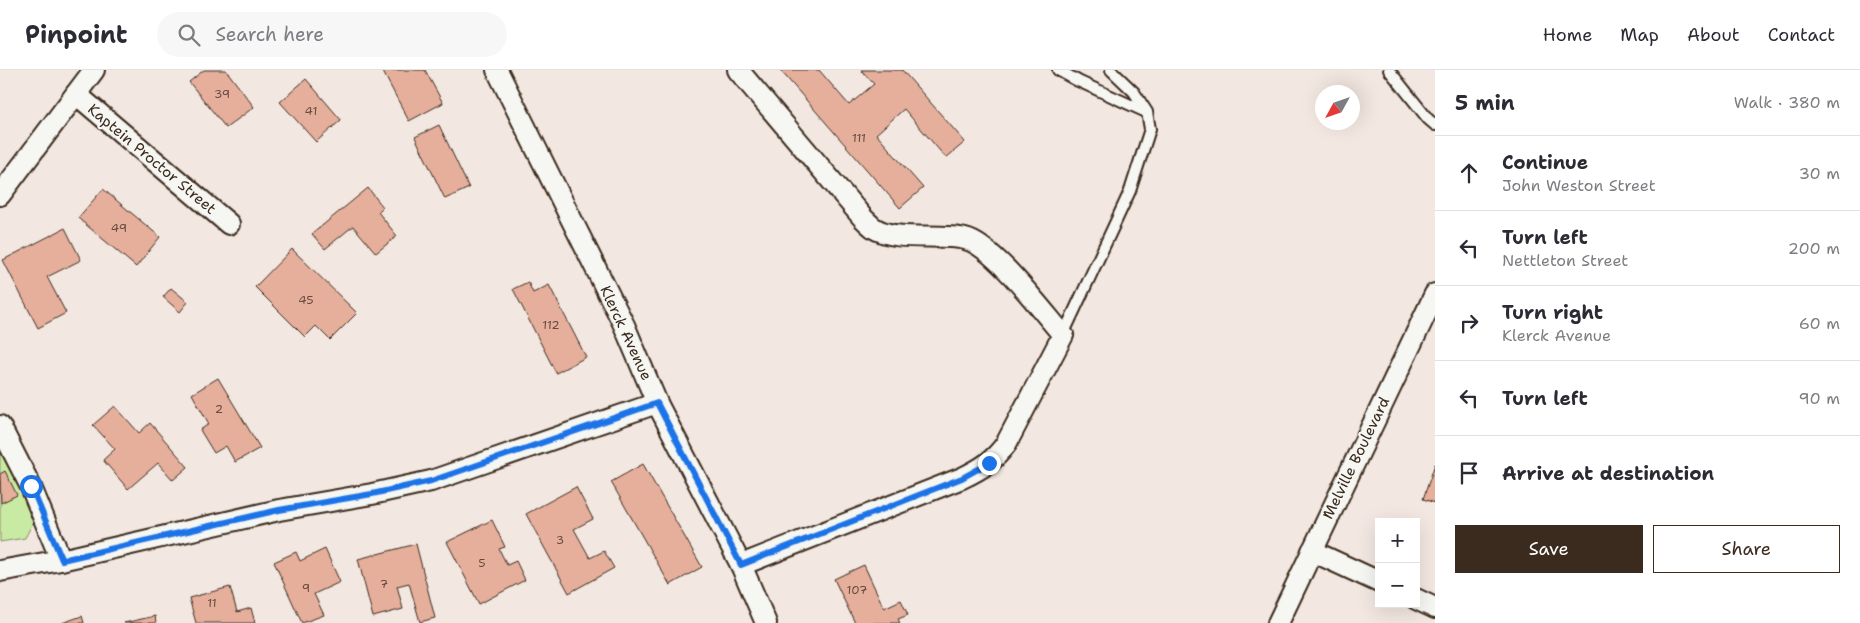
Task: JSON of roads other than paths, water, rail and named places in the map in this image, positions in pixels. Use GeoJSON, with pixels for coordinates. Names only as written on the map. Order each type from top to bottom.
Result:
{"type":"FeatureCollection","features":[{"type":"Feature","properties":{"kind":"street","name":"Kaptein Proctor Street"},"geometry":{"type":"LineString","coordinates":[[0,195],[94,70]]}},
{"type":"Feature","properties":{"kind":"street","name":"Klerck Avenue"},"geometry":{"type":"LineString","coordinates":[[497,70],[624,325],[657,403],[741,565],[766,623]]}},
{"type":"Feature","properties":{"kind":"street"},"geometry":{"type":"LineString","coordinates":[[738,70],[862,218],[875,229],[889,234],[930,235],[967,239],[980,246],[1001,263],[1063,335],[1006,444],[989,463],[962,478],[741,565]]}},
{"type":"Feature","properties":{"kind":"street","name":"Kaptein Proctor Street"},"geometry":{"type":"LineString","coordinates":[[76,94],[229,224]]}},
{"type":"Feature","properties":{"kind":"street","name":"Melville Boulevard"},"geometry":{"type":"LineString","coordinates":[[1278,623],[1435,294]]}},
{"type":"Feature","properties":{"kind":"street"},"geometry":{"type":"LineString","coordinates":[[0,571],[62,560],[279,510],[372,494],[431,481],[657,403]]}},
{"type":"Feature","properties":{"kind":"street"},"geometry":{"type":"LineString","coordinates":[[0,426],[31,486],[62,560]]}},
{"type":"Feature","properties":{"kind":"street"},"geometry":{"type":"LineString","coordinates":[[1312,550],[1375,580]]}},
{"type":"Feature","properties":{"kind":"street"},"geometry":{"type":"LineString","coordinates":[[1420,601],[1435,608]]}},
{"type":"Feature","properties":{"kind":"lane"},"geometry":{"type":"LineString","coordinates":[[1058,70],[1147,112]]}},
{"type":"Feature","properties":{"kind":"lane"},"geometry":{"type":"LineString","coordinates":[[1063,335],[1130,191],[1150,130],[1147,112],[1134,92],[1111,70]]}},
{"type":"Feature","properties":{"kind":"lane"},"geometry":{"type":"LineString","coordinates":[[1389,70],[1428,119],[1435,125]]}}]}
